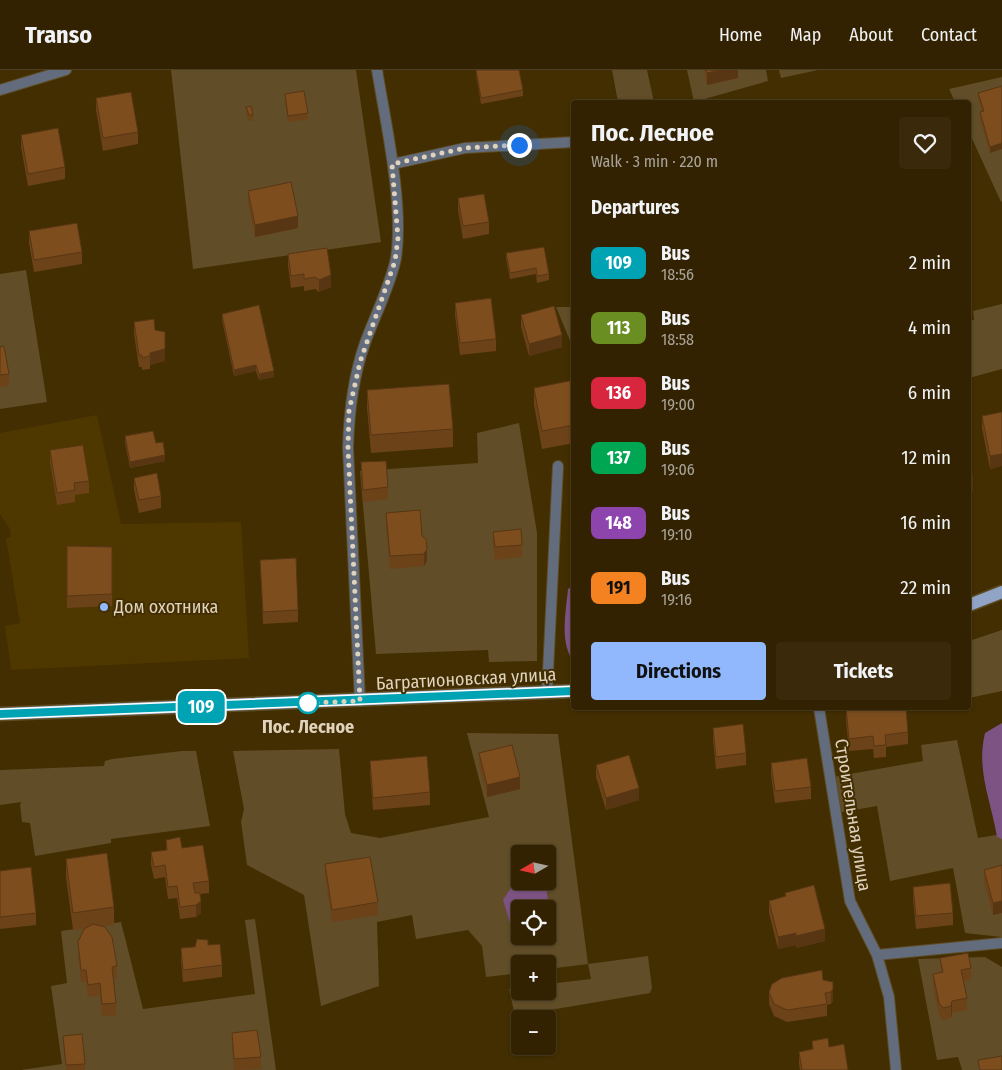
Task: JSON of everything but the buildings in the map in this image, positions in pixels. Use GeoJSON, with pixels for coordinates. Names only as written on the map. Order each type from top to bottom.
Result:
{"type":"FeatureCollection","features":[{"type":"Feature","properties":{"kind":"main road"},"geometry":{"type":"LineString","coordinates":[[971,603],[1002,592]]}},
{"type":"Feature","properties":{"kind":"main road","name":"Багратионовская улица"},"geometry":{"type":"LineString","coordinates":[[0,714],[571,692]]}},
{"type":"Feature","properties":{"kind":"street"},"geometry":{"type":"LineString","coordinates":[[0,90],[66,70]]}},
{"type":"Feature","properties":{"kind":"street"},"geometry":{"type":"LineString","coordinates":[[360,701],[348,448],[349,411],[364,346],[395,261],[398,238],[392,164],[377,70]]}},
{"type":"Feature","properties":{"kind":"street"},"geometry":{"type":"LineString","coordinates":[[392,164],[465,148],[571,142]]}},
{"type":"Feature","properties":{"kind":"street"},"geometry":{"type":"LineString","coordinates":[[547,693],[558,466]]}},
{"type":"Feature","properties":{"kind":"street","name":"Строительная улица"},"geometry":{"type":"LineString","coordinates":[[819,710],[850,901],[877,955],[890,997],[896,1070]]}},
{"type":"Feature","properties":{"kind":"street"},"geometry":{"type":"LineString","coordinates":[[877,955],[1002,943]]}},
{"type":"Feature","properties":{"kind":"shaded area"},"geometry":{"type":"Polygon","coordinates":[[[171,70],[356,70],[381,242],[193,269],[171,70]]]}},
{"type":"Feature","properties":{"kind":"shaded area"},"geometry":{"type":"Polygon","coordinates":[[[612,70],[647,70],[654,100],[618,100],[612,70]]]}},
{"type":"Feature","properties":{"kind":"shaded area"},"geometry":{"type":"Polygon","coordinates":[[[687,70],[766,70],[768,81],[701,100],[694,100],[687,70]]]}},
{"type":"Feature","properties":{"kind":"shaded area"},"geometry":{"type":"Polygon","coordinates":[[[779,70],[818,70],[781,78],[779,70]]]}},
{"type":"Feature","properties":{"kind":"shaded area"},"geometry":{"type":"Polygon","coordinates":[[[1002,77],[1001,202],[971,136],[971,100],[954,100],[949,89],[1002,77]]]}},
{"type":"Feature","properties":{"kind":"shaded area"},"geometry":{"type":"Polygon","coordinates":[[[26,270],[47,402],[0,409],[0,274],[26,270]]]}},
{"type":"Feature","properties":{"kind":"shaded area"},"geometry":{"type":"Polygon","coordinates":[[[1002,304],[1002,369],[971,377],[971,321],[974,320],[973,311],[1002,304]]]}},
{"type":"Feature","properties":{"kind":"shaded area"},"geometry":{"type":"Polygon","coordinates":[[[556,307],[571,307],[571,343],[556,307]]]}},
{"type":"Feature","properties":{"kind":"shaded area"},"geometry":{"type":"Polygon","coordinates":[[[97,415],[121,524],[241,522],[249,658],[11,670],[5,626],[20,623],[6,538],[11,537],[10,529],[0,514],[0,433],[97,415]]]}},
{"type":"Feature","properties":{"kind":"shaded area"},"geometry":{"type":"Polygon","coordinates":[[[519,423],[537,533],[537,661],[489,662],[488,650],[376,654],[360,471],[478,463],[477,433],[519,423]]]}},
{"type":"Feature","properties":{"kind":"shaded area"},"geometry":{"type":"Polygon","coordinates":[[[571,587],[571,658],[566,646],[565,636],[568,589],[571,587]]]}},
{"type":"Feature","properties":{"kind":"shaded area"},"geometry":{"type":"Polygon","coordinates":[[[1002,630],[1002,691],[971,698],[971,640],[1002,630]]]}},
{"type":"Feature","properties":{"kind":"shaded area"},"geometry":{"type":"Polygon","coordinates":[[[1002,723],[1002,839],[997,837],[985,785],[982,760],[985,733],[1002,723]]]}},
{"type":"Feature","properties":{"kind":"shaded area"},"geometry":{"type":"Polygon","coordinates":[[[467,733],[558,734],[588,964],[556,968],[556,955],[511,955],[511,974],[486,977],[482,946],[468,930],[416,939],[412,915],[377,922],[379,986],[321,1006],[304,895],[247,865],[241,822],[244,809],[233,751],[339,749],[345,814],[351,833],[380,838],[489,817],[467,733]]]}},
{"type":"Feature","properties":{"kind":"shaded area"},"geometry":{"type":"Polygon","coordinates":[[[957,740],[978,838],[1002,834],[1002,937],[965,933],[953,868],[890,881],[877,806],[837,813],[833,777],[923,761],[921,745],[957,740]]]}},
{"type":"Feature","properties":{"kind":"shaded area"},"geometry":{"type":"Polygon","coordinates":[[[196,751],[210,826],[111,839],[111,843],[35,856],[30,823],[22,822],[20,804],[22,802],[0,805],[0,770],[104,766],[105,761],[112,759],[196,751]]]}},
{"type":"Feature","properties":{"kind":"shaded area"},"geometry":{"type":"Polygon","coordinates":[[[511,888],[511,890],[546,890],[548,900],[511,900],[511,924],[503,900],[511,888]]]}},
{"type":"Feature","properties":{"kind":"shaded area"},"geometry":{"type":"Polygon","coordinates":[[[255,919],[276,1070],[21,1070],[62,1064],[51,986],[67,983],[61,931],[121,922],[143,1009],[255,994],[245,920],[255,919]]]}},
{"type":"Feature","properties":{"kind":"shaded area"},"geometry":{"type":"Polygon","coordinates":[[[648,956],[652,988],[650,993],[550,1010],[514,1010],[511,1000],[556,1000],[556,983],[591,979],[588,964],[648,956]]]}},
{"type":"Feature","properties":{"kind":"shaded area"},"geometry":{"type":"Polygon","coordinates":[[[985,957],[1002,967],[1002,1070],[962,1070],[958,1057],[937,1060],[918,959],[985,957]]]}},
{"type":"Feature","properties":{"kind":"bus line","name":"109"},"geometry":{"type":"LineString","coordinates":[[0,714],[571,691]]}},
{"type":"Feature","properties":{"kind":"place","name":"Дом охотника"},"geometry":{"type":"Point","coordinates":[104,607]}},
{"type":"Feature","properties":{"kind":"place","name":"Пос. Лесное"},"geometry":{"type":"Point","coordinates":[308,703]}},
{"type":"Feature","properties":{"kind":"route"},"geometry":{"type":"LineString","coordinates":[[308,703],[360,701],[348,448],[349,411],[364,346],[395,261],[398,238],[392,164],[465,148],[519,145]]}}]}
